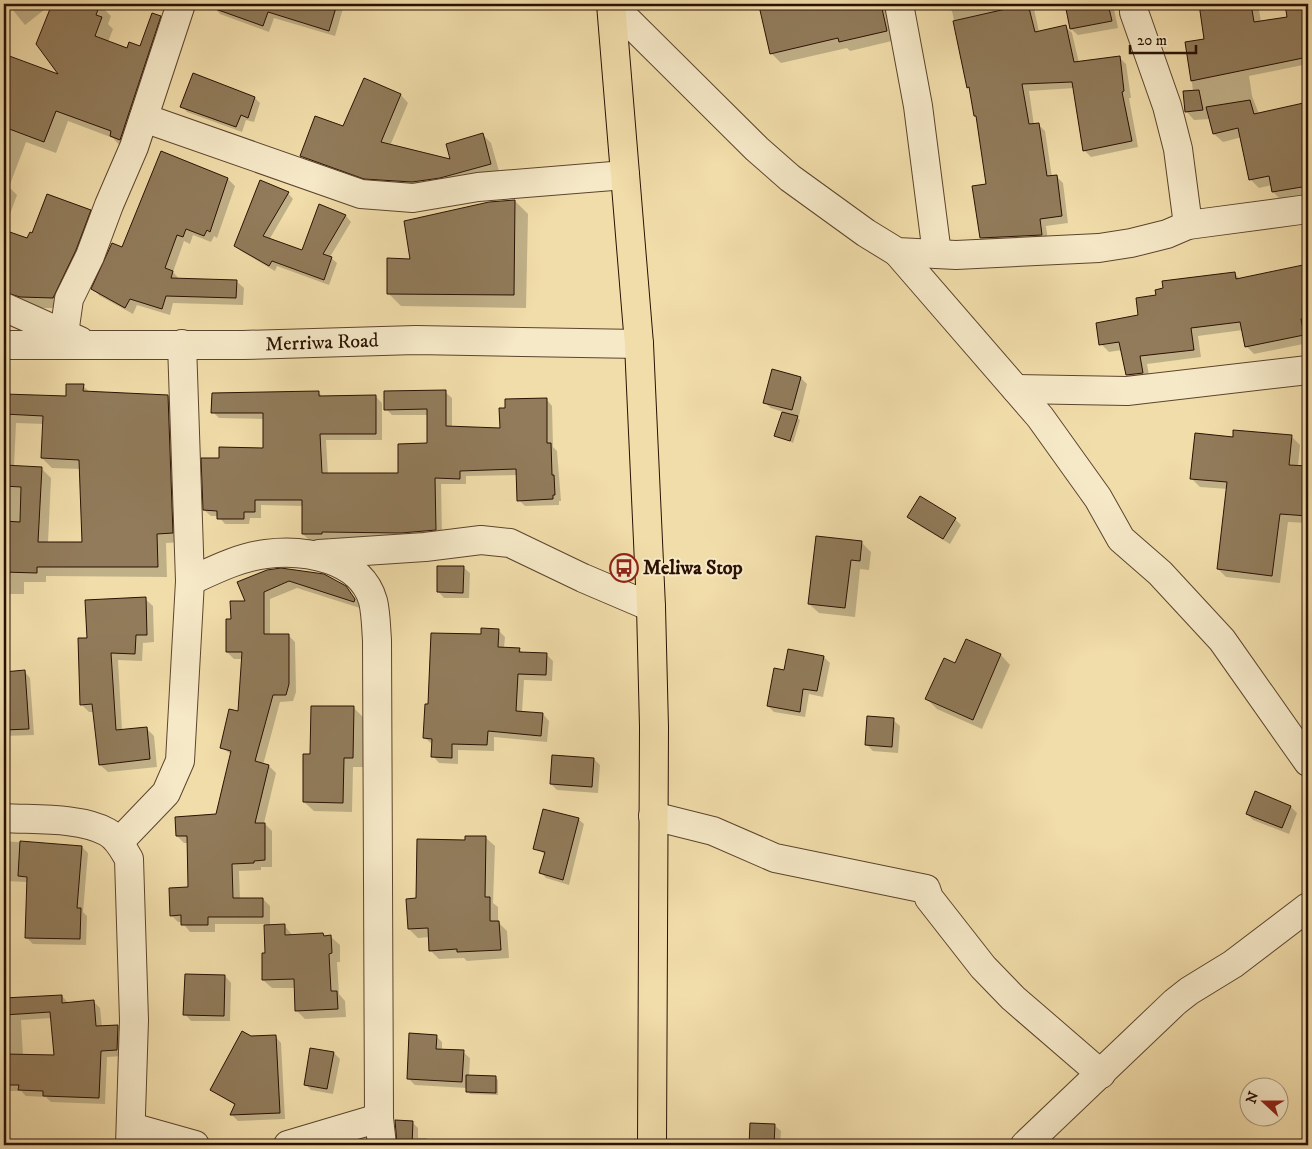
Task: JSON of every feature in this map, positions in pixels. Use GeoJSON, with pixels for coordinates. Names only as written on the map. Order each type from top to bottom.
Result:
{"type":"FeatureCollection","features":[{"type":"Feature","properties":{"kind":"highway"},"geometry":{"type":"LineString","coordinates":[[611,4],[639,344],[651,607],[654,727],[652,1145]]}},
{"type":"Feature","properties":{"kind":"street"},"geometry":{"type":"LineString","coordinates":[[64,334],[69,299],[90,256],[144,118],[181,4]]}},
{"type":"Feature","properties":{"kind":"street"},"geometry":{"type":"LineString","coordinates":[[611,4],[757,149],[790,178],[866,233],[897,252],[1016,389],[1068,455],[1098,498],[1121,538],[1160,573],[1222,640],[1308,762]]}},
{"type":"Feature","properties":{"kind":"street"},"geometry":{"type":"LineString","coordinates":[[899,4],[918,106],[937,254]]}},
{"type":"Feature","properties":{"kind":"street"},"geometry":{"type":"LineString","coordinates":[[1134,4],[1134,12],[1168,106],[1178,149],[1188,225]]}},
{"type":"Feature","properties":{"kind":"street"},"geometry":{"type":"LineString","coordinates":[[144,118],[361,194],[413,198],[478,187],[625,175]]}},
{"type":"Feature","properties":{"kind":"street"},"geometry":{"type":"LineString","coordinates":[[897,252],[937,254],[1066,251],[1099,248],[1131,243],[1188,225],[1308,209]]}},
{"type":"Feature","properties":{"kind":"street"},"geometry":{"type":"LineString","coordinates":[[4,306],[88,345]]}},
{"type":"Feature","properties":{"kind":"street","name":"Merriwa Road"},"geometry":{"type":"LineString","coordinates":[[4,345],[182,344],[243,346],[416,340],[639,344]]}},
{"type":"Feature","properties":{"kind":"street"},"geometry":{"type":"LineString","coordinates":[[120,842],[166,793],[180,761],[190,581],[182,344]]}},
{"type":"Feature","properties":{"kind":"street"},"geometry":{"type":"LineString","coordinates":[[1016,389],[1127,391],[1308,370]]}},
{"type":"Feature","properties":{"kind":"street"},"geometry":{"type":"LineString","coordinates":[[190,581],[216,569],[266,554],[316,554],[425,547],[481,540],[510,544],[651,607]]}},
{"type":"Feature","properties":{"kind":"street"},"geometry":{"type":"LineString","coordinates":[[316,554],[345,567],[362,580],[373,601],[377,640],[379,1118],[382,1145]]}},
{"type":"Feature","properties":{"kind":"street"},"geometry":{"type":"LineString","coordinates":[[653,816],[713,831],[775,858],[926,889],[929,898],[983,967],[1013,998],[1102,1074]]}},
{"type":"Feature","properties":{"kind":"street"},"geometry":{"type":"LineString","coordinates":[[4,818],[76,823],[107,832],[120,842],[129,859],[133,958],[134,1020],[130,1136],[196,1145]]}},
{"type":"Feature","properties":{"kind":"street"},"geometry":{"type":"LineString","coordinates":[[1025,1145],[1102,1074],[1160,1016],[1190,990],[1232,964],[1308,907]]}},
{"type":"Feature","properties":{"kind":"street"},"geometry":{"type":"LineString","coordinates":[[288,1145],[379,1118]]}},
{"type":"Feature","properties":{"kind":"building"},"geometry":{"type":"Polygon","coordinates":[[[52,4],[100,4],[96,15],[102,17],[95,36],[127,48],[129,42],[140,46],[152,13],[161,16],[120,140],[110,136],[111,131],[56,111],[44,142],[4,127],[4,54],[58,74],[36,44],[52,4]]]}},
{"type":"Feature","properties":{"kind":"building"},"geometry":{"type":"Polygon","coordinates":[[[207,4],[337,4],[329,31],[268,12],[263,26],[207,6],[207,4]]]}},
{"type":"Feature","properties":{"kind":"building"},"geometry":{"type":"Polygon","coordinates":[[[769,4],[881,4],[887,31],[839,42],[838,38],[770,54],[759,6],[769,4]]]}},
{"type":"Feature","properties":{"kind":"building"},"geometry":{"type":"Polygon","coordinates":[[[1028,4],[1035,32],[1066,25],[1074,62],[1120,56],[1124,91],[1122,92],[1132,141],[1083,151],[1072,82],[1022,84],[1029,124],[1039,123],[1047,176],[1057,175],[1062,216],[1040,219],[1042,235],[980,238],[972,186],[986,184],[976,116],[974,116],[969,87],[967,88],[953,21],[1028,4]]]}},
{"type":"Feature","properties":{"kind":"building"},"geometry":{"type":"Polygon","coordinates":[[[1065,4],[1108,4],[1112,21],[1070,29],[1065,4]]]}},
{"type":"Feature","properties":{"kind":"building"},"geometry":{"type":"Polygon","coordinates":[[[1199,4],[1251,4],[1254,22],[1287,17],[1285,4],[1308,4],[1308,57],[1191,81],[1185,42],[1204,39],[1199,4]]]}},
{"type":"Feature","properties":{"kind":"building"},"geometry":{"type":"Polygon","coordinates":[[[193,73],[255,97],[248,118],[241,115],[236,127],[180,107],[193,73]]]}},
{"type":"Feature","properties":{"kind":"building"},"geometry":{"type":"Polygon","coordinates":[[[364,78],[401,94],[381,142],[450,159],[446,144],[483,133],[491,164],[440,178],[412,182],[364,179],[300,156],[315,116],[343,126],[364,78]]]}},
{"type":"Feature","properties":{"kind":"building"},"geometry":{"type":"Polygon","coordinates":[[[1199,90],[1203,110],[1185,112],[1183,91],[1199,90]]]}},
{"type":"Feature","properties":{"kind":"building"},"geometry":{"type":"Polygon","coordinates":[[[1250,100],[1254,114],[1308,102],[1308,186],[1272,192],[1269,176],[1249,180],[1238,128],[1213,134],[1206,107],[1250,100]]]}},
{"type":"Feature","properties":{"kind":"building"},"geometry":{"type":"Polygon","coordinates":[[[161,151],[228,178],[210,232],[207,230],[204,236],[186,229],[183,237],[177,235],[165,268],[173,271],[171,278],[237,280],[236,298],[166,296],[162,309],[130,299],[125,308],[91,289],[112,243],[122,247],[161,151]]]}},
{"type":"Feature","properties":{"kind":"building"},"geometry":{"type":"Polygon","coordinates":[[[260,180],[289,192],[263,236],[302,250],[319,204],[346,215],[323,254],[332,257],[324,280],[272,261],[269,266],[234,246],[260,180]]]}},
{"type":"Feature","properties":{"kind":"building"},"geometry":{"type":"Polygon","coordinates":[[[47,194],[91,210],[76,250],[53,298],[20,297],[4,292],[4,230],[27,238],[30,232],[32,233],[47,194]]]}},
{"type":"Feature","properties":{"kind":"building"},"geometry":{"type":"Polygon","coordinates":[[[515,200],[514,295],[387,294],[387,258],[410,259],[404,221],[489,202],[515,200]]]}},
{"type":"Feature","properties":{"kind":"building"},"geometry":{"type":"Polygon","coordinates":[[[1303,265],[1308,291],[1308,296],[1304,297],[1308,318],[1301,319],[1304,335],[1245,347],[1240,322],[1191,328],[1194,350],[1140,356],[1143,373],[1126,375],[1119,342],[1099,345],[1096,323],[1138,315],[1136,298],[1156,295],[1155,290],[1163,288],[1162,281],[1235,272],[1236,279],[1303,265]]]}},
{"type":"Feature","properties":{"kind":"building"},"geometry":{"type":"Polygon","coordinates":[[[772,369],[801,377],[792,410],[763,403],[772,369]]]}},
{"type":"Feature","properties":{"kind":"building"},"geometry":{"type":"Polygon","coordinates":[[[66,384],[84,384],[83,391],[168,395],[173,533],[157,534],[158,567],[37,567],[37,573],[4,572],[4,521],[20,522],[21,487],[4,486],[4,465],[42,467],[38,542],[82,542],[79,460],[41,458],[43,416],[4,414],[4,394],[66,396],[66,384]]]}},
{"type":"Feature","properties":{"kind":"building"},"geometry":{"type":"Polygon","coordinates":[[[446,390],[446,426],[500,428],[499,408],[505,408],[505,399],[547,398],[547,443],[551,443],[555,495],[553,495],[553,499],[517,501],[516,469],[460,471],[460,479],[435,478],[436,530],[401,533],[322,532],[322,534],[302,534],[302,500],[255,500],[255,512],[244,512],[244,519],[217,519],[217,511],[203,510],[201,458],[219,458],[219,447],[263,448],[263,413],[211,413],[212,393],[319,391],[319,396],[376,395],[376,434],[320,434],[322,473],[398,473],[398,444],[427,443],[427,409],[384,410],[384,391],[446,390]]]}},
{"type":"Feature","properties":{"kind":"building"},"geometry":{"type":"Polygon","coordinates":[[[782,412],[798,416],[790,441],[774,436],[782,412]]]}},
{"type":"Feature","properties":{"kind":"building"},"geometry":{"type":"Polygon","coordinates":[[[1233,430],[1292,435],[1289,465],[1308,466],[1308,516],[1280,514],[1272,576],[1217,569],[1227,482],[1190,479],[1195,433],[1233,437],[1233,430]]]}},
{"type":"Feature","properties":{"kind":"building"},"geometry":{"type":"Polygon","coordinates":[[[920,496],[956,518],[943,539],[907,517],[920,496]]]}},
{"type":"Feature","properties":{"kind":"building"},"geometry":{"type":"Polygon","coordinates":[[[816,536],[862,541],[860,561],[851,560],[845,608],[808,604],[816,536]]]}},
{"type":"Feature","properties":{"kind":"building"},"geometry":{"type":"Polygon","coordinates":[[[437,566],[464,566],[463,593],[437,592],[437,566]]]}},
{"type":"Feature","properties":{"kind":"building"},"geometry":{"type":"Polygon","coordinates":[[[281,568],[324,574],[346,586],[355,599],[354,602],[289,581],[264,592],[264,634],[289,634],[289,684],[286,695],[273,695],[255,761],[269,765],[255,823],[265,823],[265,860],[254,861],[254,863],[232,864],[233,898],[263,898],[263,917],[208,917],[208,925],[181,925],[181,915],[170,916],[169,888],[188,887],[187,836],[176,836],[175,817],[216,814],[231,751],[220,748],[229,709],[238,711],[242,652],[226,652],[226,619],[231,619],[230,601],[245,601],[237,582],[267,570],[281,568]]]}},
{"type":"Feature","properties":{"kind":"building"},"geometry":{"type":"Polygon","coordinates":[[[146,597],[147,635],[136,635],[135,654],[111,653],[116,730],[147,727],[150,759],[99,765],[92,704],[80,705],[78,638],[87,638],[85,600],[146,597]]]}},
{"type":"Feature","properties":{"kind":"building"},"geometry":{"type":"Polygon","coordinates":[[[481,628],[499,629],[498,647],[520,648],[519,652],[547,653],[546,675],[518,674],[516,711],[543,713],[541,736],[488,731],[487,745],[452,744],[452,758],[431,757],[432,739],[423,738],[425,704],[428,704],[431,633],[481,634],[481,628]]]}},
{"type":"Feature","properties":{"kind":"building"},"geometry":{"type":"Polygon","coordinates":[[[966,639],[1001,654],[973,720],[925,699],[944,658],[955,663],[966,639]]]}},
{"type":"Feature","properties":{"kind":"building"},"geometry":{"type":"Polygon","coordinates":[[[788,649],[824,656],[817,691],[803,689],[800,712],[767,706],[774,668],[784,670],[788,649]]]}},
{"type":"Feature","properties":{"kind":"building"},"geometry":{"type":"Polygon","coordinates":[[[25,670],[29,729],[4,730],[4,672],[25,670]]]}},
{"type":"Feature","properties":{"kind":"building"},"geometry":{"type":"Polygon","coordinates":[[[311,706],[354,706],[353,758],[344,758],[343,803],[303,802],[303,754],[310,754],[311,706]]]}},
{"type":"Feature","properties":{"kind":"building"},"geometry":{"type":"Polygon","coordinates":[[[867,716],[894,718],[892,747],[865,745],[867,716]]]}},
{"type":"Feature","properties":{"kind":"building"},"geometry":{"type":"Polygon","coordinates":[[[552,755],[594,758],[592,787],[550,784],[552,755]]]}},
{"type":"Feature","properties":{"kind":"building"},"geometry":{"type":"Polygon","coordinates":[[[1255,791],[1291,806],[1282,828],[1246,814],[1255,791]]]}},
{"type":"Feature","properties":{"kind":"building"},"geometry":{"type":"Polygon","coordinates":[[[543,809],[579,818],[563,880],[539,873],[545,852],[533,849],[543,809]]]}},
{"type":"Feature","properties":{"kind":"building"},"geometry":{"type":"Polygon","coordinates":[[[465,836],[486,836],[485,897],[490,897],[490,921],[499,921],[501,950],[457,952],[457,949],[429,951],[428,928],[408,929],[406,899],[416,898],[417,839],[465,840],[465,836]]]}},
{"type":"Feature","properties":{"kind":"building"},"geometry":{"type":"Polygon","coordinates":[[[20,841],[82,846],[77,908],[81,908],[80,939],[25,938],[27,877],[18,876],[20,841]]]}},
{"type":"Feature","properties":{"kind":"building"},"geometry":{"type":"Polygon","coordinates":[[[285,924],[285,935],[323,933],[324,936],[331,935],[332,953],[329,954],[331,991],[337,991],[338,1009],[295,1011],[294,979],[262,980],[262,953],[265,953],[264,925],[285,924]]]}},
{"type":"Feature","properties":{"kind":"building"},"geometry":{"type":"Polygon","coordinates":[[[185,974],[225,975],[224,1016],[183,1015],[185,974]]]}},
{"type":"Feature","properties":{"kind":"building"},"geometry":{"type":"Polygon","coordinates":[[[62,995],[62,1003],[94,1000],[96,1026],[118,1025],[117,1050],[101,1051],[99,1098],[43,1096],[43,1091],[18,1090],[19,1085],[5,1085],[5,1054],[54,1055],[50,1012],[4,1015],[4,998],[62,995]]]}},
{"type":"Feature","properties":{"kind":"building"},"geometry":{"type":"Polygon","coordinates":[[[242,1031],[251,1036],[276,1035],[280,1113],[230,1115],[235,1104],[210,1090],[242,1031]]]}},
{"type":"Feature","properties":{"kind":"building"},"geometry":{"type":"Polygon","coordinates":[[[409,1033],[437,1035],[436,1049],[464,1050],[462,1082],[407,1079],[409,1033]]]}},
{"type":"Feature","properties":{"kind":"building"},"geometry":{"type":"Polygon","coordinates":[[[310,1048],[334,1052],[327,1089],[304,1085],[310,1048]]]}},
{"type":"Feature","properties":{"kind":"building"},"geometry":{"type":"Polygon","coordinates":[[[466,1075],[496,1076],[496,1093],[466,1092],[466,1075]]]}},
{"type":"Feature","properties":{"kind":"building"},"geometry":{"type":"Polygon","coordinates":[[[395,1120],[413,1121],[412,1145],[397,1145],[395,1120]]]}},
{"type":"Feature","properties":{"kind":"building"},"geometry":{"type":"Polygon","coordinates":[[[750,1123],[775,1124],[774,1145],[749,1145],[750,1123]]]}},
{"type":"Feature","properties":{"kind":"place","name":"Meliwa Stop"},"geometry":{"type":"Point","coordinates":[624,568]}}]}
